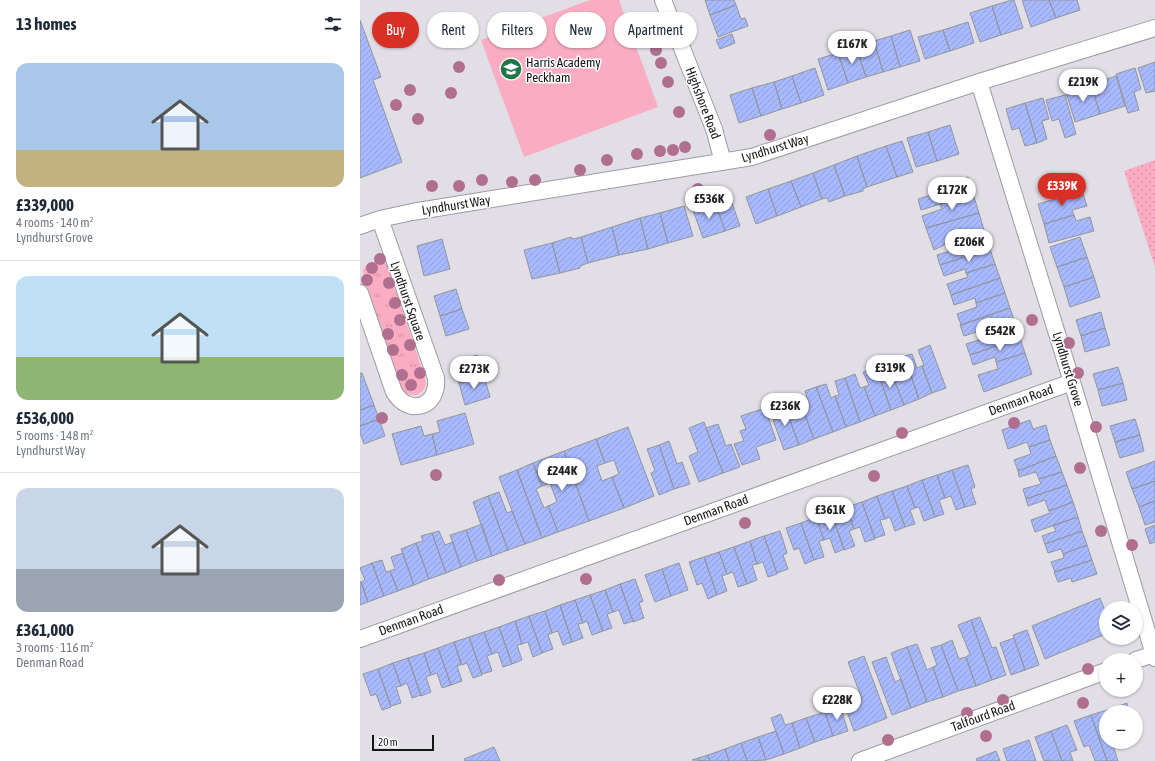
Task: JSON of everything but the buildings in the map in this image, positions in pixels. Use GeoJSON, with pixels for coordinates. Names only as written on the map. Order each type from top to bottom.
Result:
{"type":"FeatureCollection","features":[{"type":"Feature","properties":{"kind":"street","name":"Highshore Road"},"geometry":{"type":"LineString","coordinates":[[663,0],[714,129],[723,162]]}},
{"type":"Feature","properties":{"kind":"street","name":"Lyndhurst Way"},"geometry":{"type":"LineString","coordinates":[[360,226],[380,219],[412,212],[752,157],[979,82],[1155,28]]}},
{"type":"Feature","properties":{"kind":"street","name":"Lyndhurst Grove"},"geometry":{"type":"LineString","coordinates":[[979,82],[1072,382],[1154,656]]}},
{"type":"Feature","properties":{"kind":"street","name":"Lyndhurst Square"},"geometry":{"type":"LineString","coordinates":[[360,293],[394,392],[399,400],[406,405],[414,407],[422,406],[434,395],[436,390],[436,378],[380,219]]}},
{"type":"Feature","properties":{"kind":"street","name":"Denman Road"},"geometry":{"type":"LineString","coordinates":[[360,639],[1072,382]]}},
{"type":"Feature","properties":{"kind":"street"},"geometry":{"type":"LineString","coordinates":[[1143,658],[1154,656]]}},
{"type":"Feature","properties":{"kind":"street","name":"Talfourd Road"},"geometry":{"type":"LineString","coordinates":[[860,761],[1099,674]]}},
{"type":"Feature","properties":{"kind":"green space"},"geometry":{"type":"Polygon","coordinates":[[[590,0],[619,0],[623,12],[614,12],[614,48],[636,48],[658,107],[524,157],[481,40],[487,38],[487,48],[547,48],[547,16],[555,13],[555,48],[606,48],[606,12],[557,12],[590,0]]]}},
{"type":"Feature","properties":{"kind":"green space"},"geometry":{"type":"Polygon","coordinates":[[[1155,160],[1155,267],[1124,171],[1155,160]]]}},
{"type":"Feature","properties":{"kind":"green space"},"geometry":{"type":"Polygon","coordinates":[[[381,261],[385,262],[389,270],[425,378],[426,383],[424,388],[417,395],[407,394],[400,386],[364,277],[363,270],[368,263],[381,261]]]}},
{"type":"Feature","properties":{"kind":"place","name":"Harris Academy Peckham"},"geometry":{"type":"Point","coordinates":[511,69]}}]}
